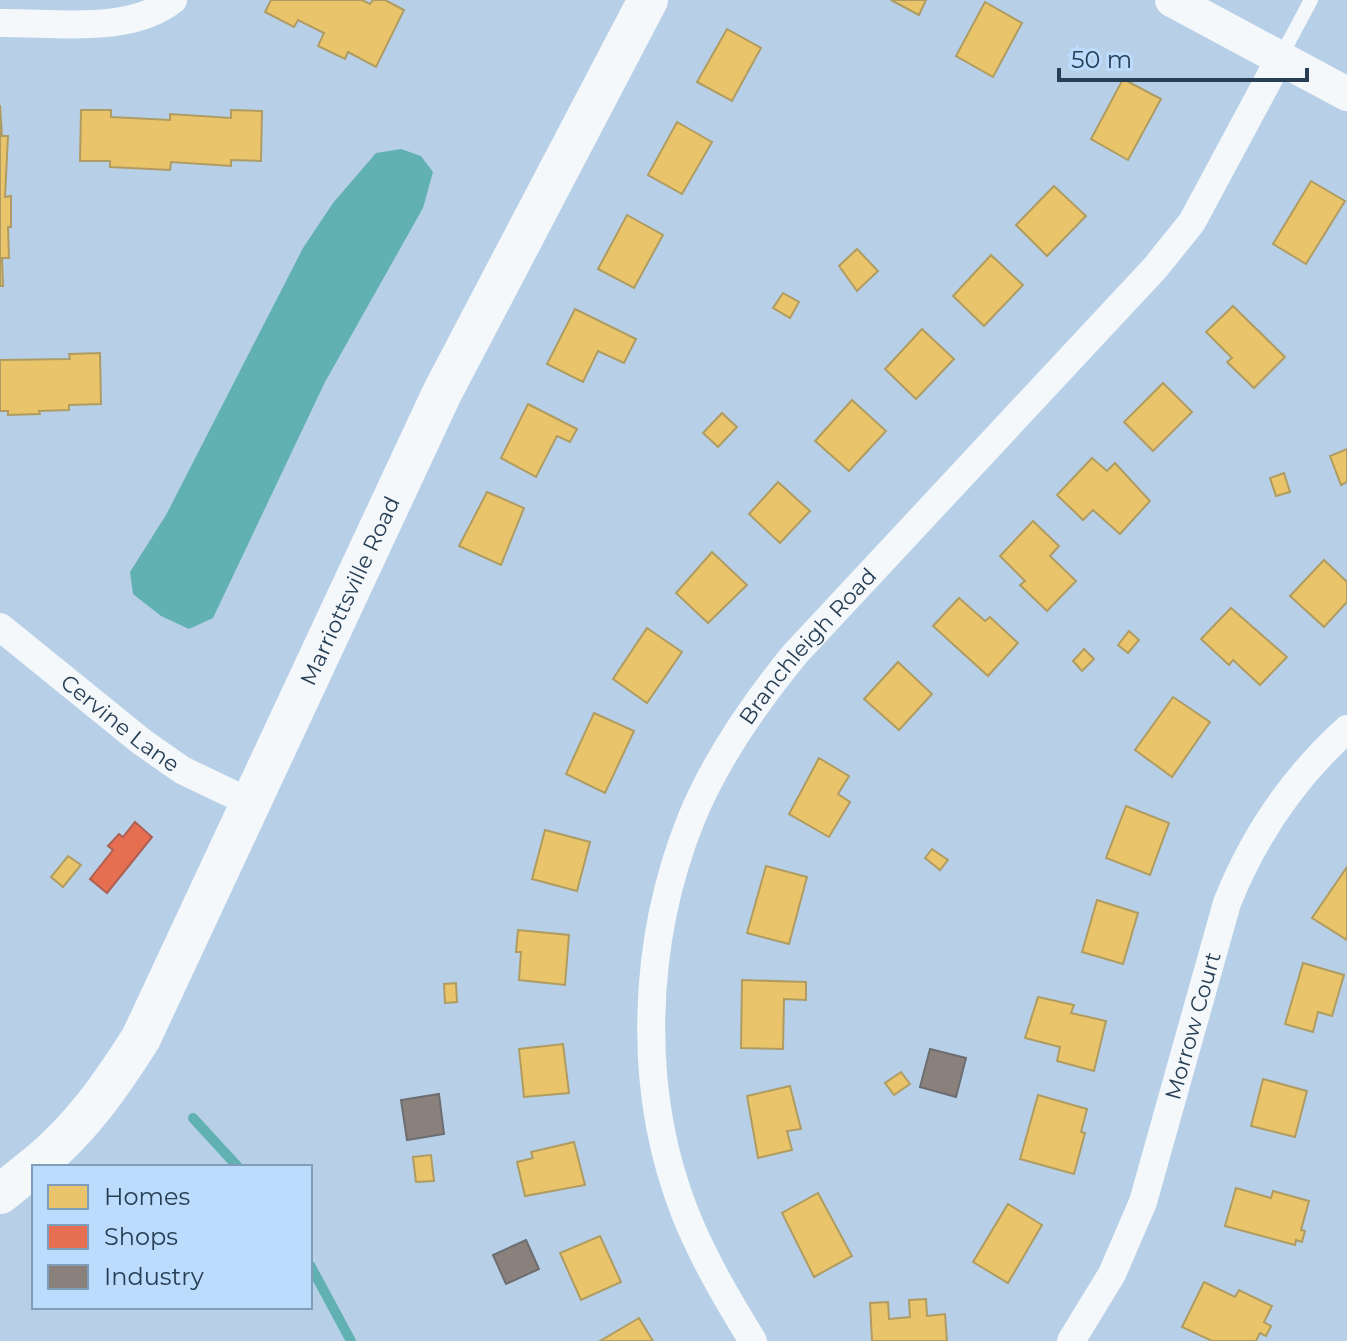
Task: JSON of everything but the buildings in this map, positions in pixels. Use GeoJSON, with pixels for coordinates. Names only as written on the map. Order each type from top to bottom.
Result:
{"type":"FeatureCollection","features":[{"type":"Feature","properties":{"kind":"main road","name":"Marriottsville Road"},"geometry":{"type":"LineString","coordinates":[[36,1165],[60,1146],[102,1100],[141,1038],[442,393],[648,0]]}},
{"type":"Feature","properties":{"kind":"main road","name":"Marriottsville Road"},"geometry":{"type":"LineString","coordinates":[[0,1194],[32,1169]]}},
{"type":"Feature","properties":{"kind":"street"},"geometry":{"type":"LineString","coordinates":[[0,23],[124,21],[153,15],[173,0]]}},
{"type":"Feature","properties":{"kind":"street"},"geometry":{"type":"LineString","coordinates":[[1172,0],[1347,94]]}},
{"type":"Feature","properties":{"kind":"street","name":"Branchleigh Road"},"geometry":{"type":"LineString","coordinates":[[753,1341],[715,1279],[684,1211],[662,1139],[653,1076],[652,1001],[659,936],[671,877],[692,816],[721,757],[746,718],[795,654],[1155,268],[1192,222],[1280,58]]}},
{"type":"Feature","properties":{"kind":"street","name":"Cervine Lane"},"geometry":{"type":"LineString","coordinates":[[0,627],[142,742],[182,770],[251,803]]}},
{"type":"Feature","properties":{"kind":"street","name":"Morrow Court"},"geometry":{"type":"LineString","coordinates":[[1071,1341],[1112,1274],[1143,1202],[1227,903],[1245,858],[1276,806],[1320,753],[1347,729]]}},
{"type":"Feature","properties":{"kind":"lane"},"geometry":{"type":"LineString","coordinates":[[1280,58],[1311,0]]}},
{"type":"Feature","properties":{"kind":"shaded area"},"geometry":{"type":"Polygon","coordinates":[[[401,149],[421,156],[433,172],[423,208],[325,382],[213,618],[189,629],[161,616],[133,594],[130,572],[166,515],[303,248],[333,203],[376,153],[401,149]]]}},
{"type":"Feature","properties":{"kind":"waterway"},"geometry":{"type":"LineString","coordinates":[[193,1118],[236,1165]]}},
{"type":"Feature","properties":{"kind":"waterway"},"geometry":{"type":"LineString","coordinates":[[312,1269],[351,1341]]}}]}
